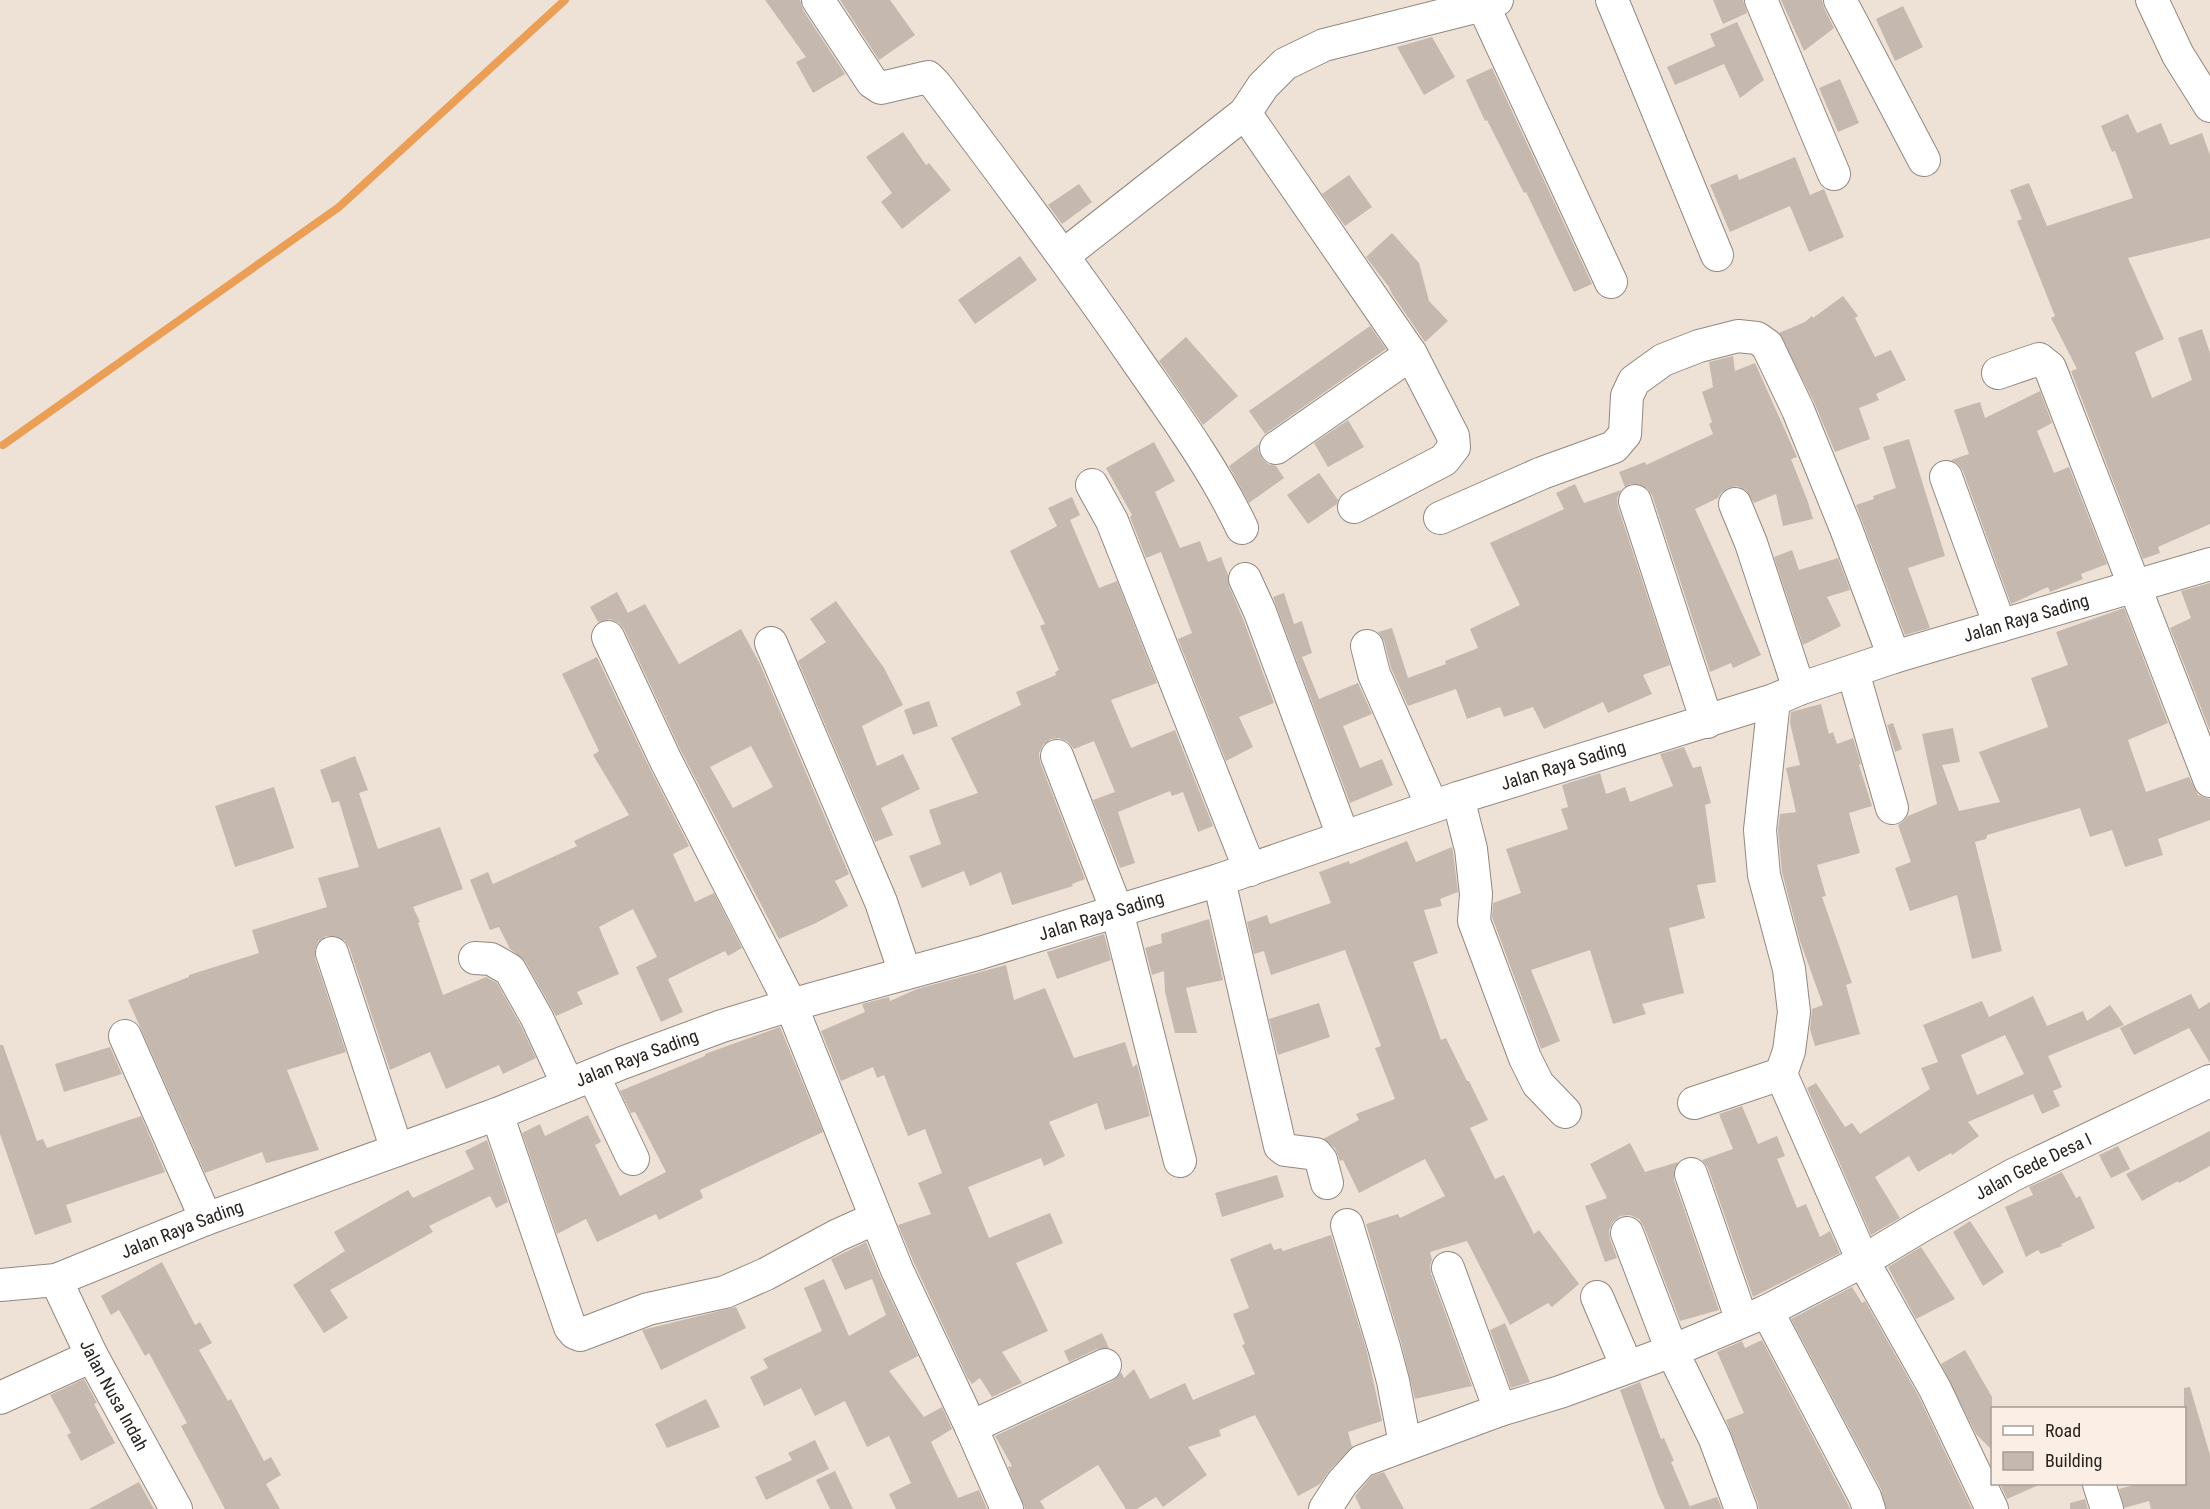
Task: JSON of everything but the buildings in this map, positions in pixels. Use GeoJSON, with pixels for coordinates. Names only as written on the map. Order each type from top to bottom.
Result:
{"type":"FeatureCollection","features":[{"type":"Feature","properties":{"kind":"street"},"geometry":{"type":"LineString","coordinates":[[818,0],[872,82],[881,88],[928,77],[1064,255],[1197,450],[1226,496],[1242,528]]}},
{"type":"Feature","properties":{"kind":"street"},"geometry":{"type":"LineString","coordinates":[[1612,0],[1717,255]]}},
{"type":"Feature","properties":{"kind":"street"},"geometry":{"type":"LineString","coordinates":[[1761,0],[1834,174]]}},
{"type":"Feature","properties":{"kind":"street"},"geometry":{"type":"LineString","coordinates":[[1840,0],[1924,160]]}},
{"type":"Feature","properties":{"kind":"street"},"geometry":{"type":"LineString","coordinates":[[2152,0],[2178,55],[2206,101]]}},
{"type":"Feature","properties":{"kind":"street"},"geometry":{"type":"LineString","coordinates":[[1064,255],[1245,113],[1263,86],[1285,64],[1324,45],[1490,3],[1611,282]]}},
{"type":"Feature","properties":{"kind":"street"},"geometry":{"type":"LineString","coordinates":[[1245,113],[1411,354],[1453,436],[1454,447],[1444,460],[1354,507]]}},
{"type":"Feature","properties":{"kind":"street"},"geometry":{"type":"LineString","coordinates":[[1440,518],[1542,473],[1614,447],[1625,434],[1627,396],[1634,381],[1663,360],[1699,346],[1738,336],[1756,338],[1767,345],[1798,410],[1894,657]]}},
{"type":"Feature","properties":{"kind":"street"},"geometry":{"type":"LineString","coordinates":[[1276,448],[1411,354]]}},
{"type":"Feature","properties":{"kind":"street"},"geometry":{"type":"LineString","coordinates":[[1998,373],[2039,359],[2050,368],[2210,781]]}},
{"type":"Feature","properties":{"kind":"street"},"geometry":{"type":"LineString","coordinates":[[1946,477],[2000,626]]}},
{"type":"Feature","properties":{"kind":"street"},"geometry":{"type":"LineString","coordinates":[[1092,485],[1112,521],[1250,870]]}},
{"type":"Feature","properties":{"kind":"street"},"geometry":{"type":"LineString","coordinates":[[1635,501],[1707,722]]}},
{"type":"Feature","properties":{"kind":"street"},"geometry":{"type":"LineString","coordinates":[[1735,504],[1751,543],[1787,694],[1760,830],[1764,875],[1789,969],[1794,1012],[1789,1051],[1781,1074],[1863,1261],[1935,1389],[1992,1509]]}},
{"type":"Feature","properties":{"kind":"street","name":"Jalan Raya Sading"},"geometry":{"type":"LineString","coordinates":[[0,1285],[56,1280],[206,1219],[497,1114],[722,1026],[1116,912],[1250,870],[1445,802],[1707,722],[1894,657],[2210,564]]}},
{"type":"Feature","properties":{"kind":"street"},"geometry":{"type":"LineString","coordinates":[[1245,579],[1260,612],[1343,837]]}},
{"type":"Feature","properties":{"kind":"street"},"geometry":{"type":"LineString","coordinates":[[608,637],[666,761],[791,1005],[897,1270],[1007,1509]]}},
{"type":"Feature","properties":{"kind":"street"},"geometry":{"type":"LineString","coordinates":[[771,643],[881,902],[904,973]]}},
{"type":"Feature","properties":{"kind":"street"},"geometry":{"type":"LineString","coordinates":[[1367,645],[1374,674],[1471,849],[1476,894],[1474,921],[1524,1058],[1538,1084],[1565,1112]]}},
{"type":"Feature","properties":{"kind":"street"},"geometry":{"type":"LineString","coordinates":[[1852,672],[1892,808]]}},
{"type":"Feature","properties":{"kind":"street"},"geometry":{"type":"LineString","coordinates":[[1057,756],[1116,912],[1180,1161]]}},
{"type":"Feature","properties":{"kind":"street"},"geometry":{"type":"LineString","coordinates":[[1219,880],[1280,1146],[1285,1150],[1316,1154],[1321,1160],[1327,1183]]}},
{"type":"Feature","properties":{"kind":"street"},"geometry":{"type":"LineString","coordinates":[[332,953],[397,1150]]}},
{"type":"Feature","properties":{"kind":"street"},"geometry":{"type":"LineString","coordinates":[[475,958],[491,959],[510,970],[537,1018],[633,1159]]}},
{"type":"Feature","properties":{"kind":"street"},"geometry":{"type":"LineString","coordinates":[[125,1036],[206,1219]]}},
{"type":"Feature","properties":{"kind":"street"},"geometry":{"type":"LineString","coordinates":[[1694,1103],[1781,1074]]}},
{"type":"Feature","properties":{"kind":"street","name":"Jalan Gede Desa I"},"geometry":{"type":"LineString","coordinates":[[1325,1509],[1348,1496],[1362,1461],[1500,1410],[1560,1392],[1672,1351],[1754,1316],[1863,1261],[2013,1175],[2210,1081]]}},
{"type":"Feature","properties":{"kind":"street"},"geometry":{"type":"LineString","coordinates":[[497,1114],[570,1327],[574,1333],[580,1335],[648,1309],[725,1292],[766,1274],[838,1235],[876,1218]]}},
{"type":"Feature","properties":{"kind":"street"},"geometry":{"type":"LineString","coordinates":[[1691,1174],[1754,1316],[1865,1497],[1869,1509]]}},
{"type":"Feature","properties":{"kind":"street"},"geometry":{"type":"LineString","coordinates":[[1347,1225],[1384,1347],[1405,1444]]}},
{"type":"Feature","properties":{"kind":"street"},"geometry":{"type":"LineString","coordinates":[[1628,1233],[1672,1351],[1715,1440],[1741,1509]]}},
{"type":"Feature","properties":{"kind":"street"},"geometry":{"type":"LineString","coordinates":[[1448,1268],[1500,1410]]}},
{"type":"Feature","properties":{"kind":"street","name":"Jalan Nusa Indah"},"geometry":{"type":"LineString","coordinates":[[56,1280],[92,1356],[176,1509]]}},
{"type":"Feature","properties":{"kind":"street"},"geometry":{"type":"LineString","coordinates":[[1597,1297],[1627,1367]]}},
{"type":"Feature","properties":{"kind":"street"},"geometry":{"type":"LineString","coordinates":[[0,1398],[92,1356]]}},
{"type":"Feature","properties":{"kind":"street"},"geometry":{"type":"LineString","coordinates":[[971,1428],[1105,1365]]}},
{"type":"Feature","properties":{"kind":"street"},"geometry":{"type":"LineString","coordinates":[[2099,1485],[2107,1509]]}},
{"type":"Feature","properties":{"kind":"waterway"},"geometry":{"type":"LineString","coordinates":[[3,445],[339,207],[565,0]]}}]}
